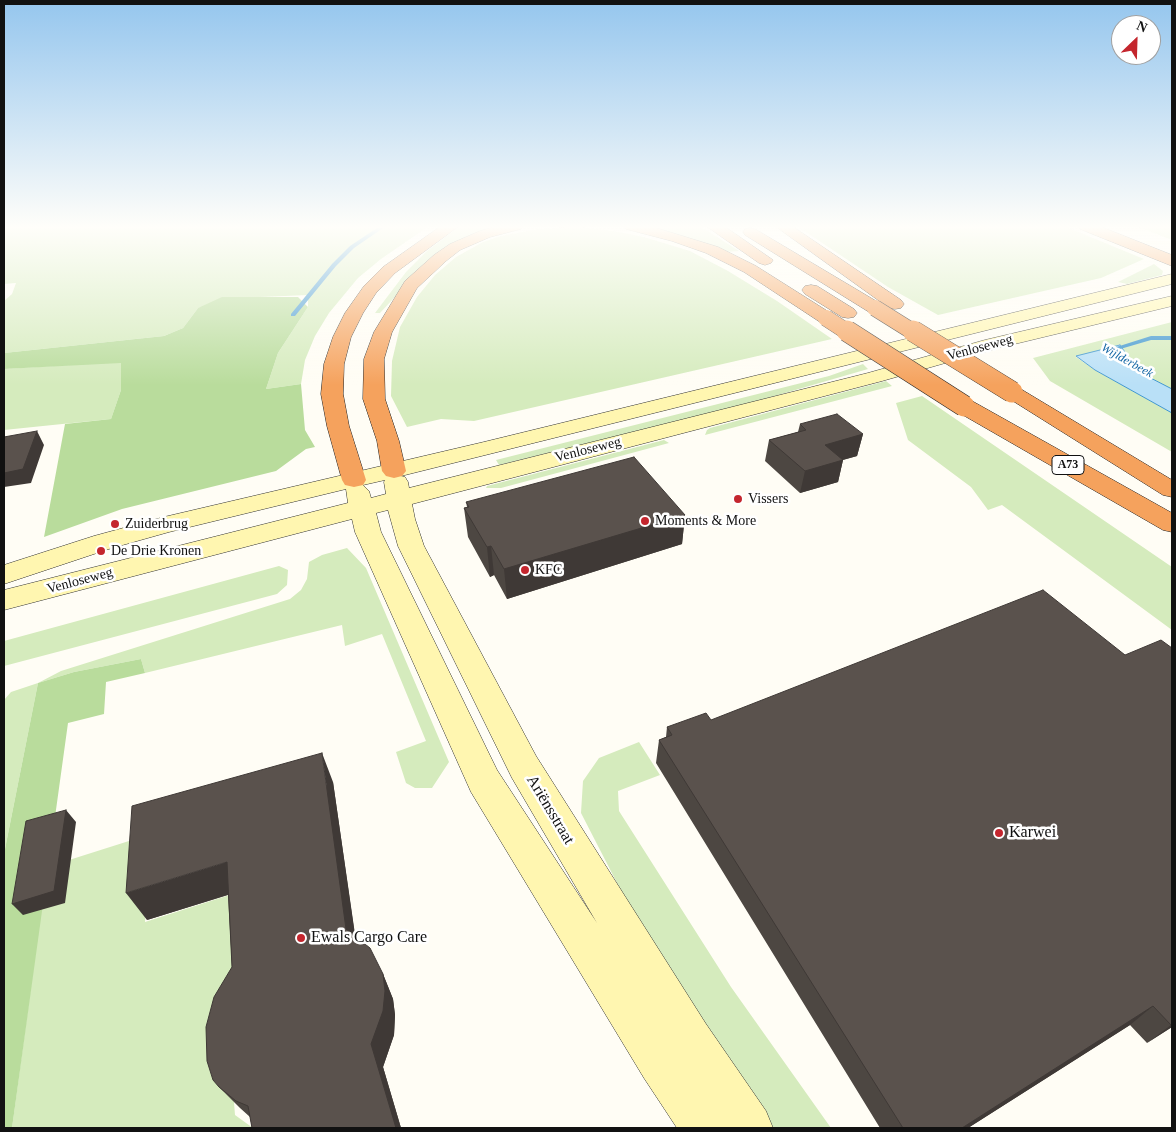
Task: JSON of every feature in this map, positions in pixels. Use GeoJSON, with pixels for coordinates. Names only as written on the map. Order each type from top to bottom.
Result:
{"type":"FeatureCollection","features":[{"type":"Feature","properties":{"kind":"highway"},"geometry":{"type":"LineString","coordinates":[[354,480],[338,426],[332,394],[334,364],[342,337],[354,313],[370,290],[381,279]]}},
{"type":"Feature","properties":{"kind":"highway"},"geometry":{"type":"LineString","coordinates":[[396,485],[388,441],[374,400],[374,359],[383,332],[396,306],[418,279]]}},
{"type":"Feature","properties":{"kind":"highway","name":"A73"},"geometry":{"type":"LineString","coordinates":[[764,279],[826,318],[974,403],[1172,522]]}},
{"type":"Feature","properties":{"kind":"highway","name":"A73"},"geometry":{"type":"LineString","coordinates":[[828,279],[1172,490]]}},
{"type":"Feature","properties":{"kind":"highway","name":"A73"},"geometry":{"type":"LineString","coordinates":[[858,279],[894,304],[943,349]]}},
{"type":"Feature","properties":{"kind":"highway","name":"A73"},"geometry":{"type":"LineString","coordinates":[[797,281],[848,313],[974,403]]}},
{"type":"Feature","properties":{"kind":"main road","name":"Venloseweg"},"geometry":{"type":"LineString","coordinates":[[4,600],[362,508],[396,485],[1172,279]]}},
{"type":"Feature","properties":{"kind":"main road","name":"Venloseweg"},"geometry":{"type":"LineString","coordinates":[[4,575],[103,542],[164,525],[354,480],[396,485],[1172,300]]}},
{"type":"Feature","properties":{"kind":"main road"},"geometry":{"type":"LineString","coordinates":[[354,480],[368,532],[484,782],[655,1053],[705,1128]]}},
{"type":"Feature","properties":{"kind":"main road","name":"Ariënsstraat"},"geometry":{"type":"LineString","coordinates":[[396,485],[411,546],[524,767],[690,1040],[749,1128]]}},
{"type":"Feature","properties":{"kind":"green space"},"geometry":{"type":"Polygon","coordinates":[[[4,279],[357,279],[329,313],[315,336],[305,360],[301,384],[266,389],[278,353],[308,307],[308,295],[260,297],[198,308],[183,328],[164,336],[4,353],[4,301],[12,294],[16,283],[4,284],[4,279]]]}},
{"type":"Feature","properties":{"kind":"green space"},"geometry":{"type":"Polygon","coordinates":[[[401,279],[412,279],[380,313],[375,313],[401,279]]]}},
{"type":"Feature","properties":{"kind":"green space"},"geometry":{"type":"Polygon","coordinates":[[[432,279],[741,279],[832,339],[474,421],[441,419],[407,427],[391,396],[392,361],[400,327],[417,297],[432,279]]]}},
{"type":"Feature","properties":{"kind":"green space"},"geometry":{"type":"Polygon","coordinates":[[[876,279],[1097,279],[938,315],[876,279]]]}},
{"type":"Feature","properties":{"kind":"green space"},"geometry":{"type":"Polygon","coordinates":[[[1124,279],[1147,279],[1127,284],[1118,282],[1124,279]]]}},
{"type":"Feature","properties":{"kind":"green space"},"geometry":{"type":"Polygon","coordinates":[[[222,297],[298,297],[308,307],[278,353],[266,389],[301,384],[305,430],[315,447],[306,449],[276,471],[122,509],[44,537],[65,424],[111,419],[121,390],[121,363],[4,369],[4,353],[164,336],[183,328],[198,308],[222,297]]]}},
{"type":"Feature","properties":{"kind":"green space"},"geometry":{"type":"Polygon","coordinates":[[[1172,322],[1172,389],[1139,372],[1120,345],[1076,357],[1095,370],[1172,413],[1172,452],[1050,381],[1033,358],[1172,322]]]}},
{"type":"Feature","properties":{"kind":"green space"},"geometry":{"type":"Polygon","coordinates":[[[121,362],[121,390],[111,419],[4,430],[4,369],[121,362]]]}},
{"type":"Feature","properties":{"kind":"green space"},"geometry":{"type":"Polygon","coordinates":[[[863,364],[868,369],[747,404],[499,465],[496,460],[829,376],[863,364]]]}},
{"type":"Feature","properties":{"kind":"green space"},"geometry":{"type":"Polygon","coordinates":[[[886,381],[892,386],[705,435],[710,428],[886,381]]]}},
{"type":"Feature","properties":{"kind":"green space"},"geometry":{"type":"Polygon","coordinates":[[[922,396],[1172,567],[1172,630],[1002,505],[988,510],[971,487],[908,440],[896,403],[922,396]]]}},
{"type":"Feature","properties":{"kind":"green space"},"geometry":{"type":"Polygon","coordinates":[[[664,440],[669,443],[501,488],[486,488],[487,486],[664,440]]]}},
{"type":"Feature","properties":{"kind":"green space"},"geometry":{"type":"Polygon","coordinates":[[[347,548],[366,568],[449,762],[432,788],[415,788],[406,783],[396,752],[426,741],[382,634],[345,646],[342,625],[145,673],[141,659],[74,672],[38,683],[61,671],[290,599],[301,590],[307,579],[309,562],[322,555],[347,548]]]}},
{"type":"Feature","properties":{"kind":"green space"},"geometry":{"type":"Polygon","coordinates":[[[279,566],[288,570],[287,585],[277,594],[4,666],[4,641],[279,566]]]}},
{"type":"Feature","properties":{"kind":"green space"},"geometry":{"type":"Polygon","coordinates":[[[141,659],[145,673],[106,682],[104,714],[68,723],[12,1128],[4,1128],[4,854],[38,683],[74,672],[141,659]]]}},
{"type":"Feature","properties":{"kind":"green space"},"geometry":{"type":"Polygon","coordinates":[[[38,683],[4,854],[4,700],[11,692],[38,683]]]}},
{"type":"Feature","properties":{"kind":"green space"},"geometry":{"type":"Polygon","coordinates":[[[639,742],[660,775],[618,791],[619,811],[731,987],[831,1128],[769,1128],[651,949],[581,813],[583,781],[599,758],[639,742]]]}},
{"type":"Feature","properties":{"kind":"green space"},"geometry":{"type":"Polygon","coordinates":[[[151,834],[145,922],[242,891],[229,1040],[235,1115],[253,1128],[12,1128],[47,867],[151,834]]]}},
{"type":"Feature","properties":{"kind":"water"},"geometry":{"type":"Polygon","coordinates":[[[1120,345],[1139,372],[1172,389],[1172,413],[1095,370],[1076,356],[1120,345]]]}},
{"type":"Feature","properties":{"kind":"building"},"geometry":{"type":"Polygon","coordinates":[[[837,414],[863,434],[825,445],[843,460],[805,471],[769,440],[806,430],[800,424],[837,414]]]}},
{"type":"Feature","properties":{"kind":"building"},"geometry":{"type":"Polygon","coordinates":[[[37,431],[23,469],[4,473],[4,437],[37,431]]]}},
{"type":"Feature","properties":{"kind":"building"},"geometry":{"type":"Polygon","coordinates":[[[634,457],[685,515],[504,569],[491,546],[487,547],[464,508],[469,507],[466,502],[634,457]]]}},
{"type":"Feature","properties":{"kind":"building"},"geometry":{"type":"Polygon","coordinates":[[[1043,590],[1125,655],[1161,640],[1172,648],[1172,1024],[1153,1006],[962,1128],[903,1128],[659,740],[672,735],[667,727],[706,713],[711,720],[1043,590]]]}},
{"type":"Feature","properties":{"kind":"building","name":"Ewals Cargo Care"},"geometry":{"type":"Polygon","coordinates":[[[322,753],[346,929],[370,948],[383,974],[385,991],[383,1011],[371,1044],[396,1128],[252,1128],[248,1106],[236,1101],[219,1087],[213,1080],[207,1061],[206,1027],[214,997],[232,967],[227,862],[126,893],[132,806],[322,753]]]}},
{"type":"Feature","properties":{"kind":"building"},"geometry":{"type":"Polygon","coordinates":[[[66,810],[54,891],[12,904],[26,821],[66,810]]]}},
{"type":"Feature","properties":{"kind":"waterway"},"geometry":{"type":"LineString","coordinates":[[293,315],[323,279]]}},
{"type":"Feature","properties":{"kind":"waterway","name":"Wijlderbeek"},"geometry":{"type":"LineString","coordinates":[[1110,350],[1151,338],[1172,338]]}},
{"type":"Feature","properties":{"kind":"place","name":"Vissers"},"geometry":{"type":"Point","coordinates":[738,499]}},
{"type":"Feature","properties":{"kind":"place","name":"Moments & More"},"geometry":{"type":"Point","coordinates":[645,521]}},
{"type":"Feature","properties":{"kind":"place","name":"Zuiderbrug"},"geometry":{"type":"Point","coordinates":[115,524]}},
{"type":"Feature","properties":{"kind":"place","name":"De Drie Kronen"},"geometry":{"type":"Point","coordinates":[101,551]}},
{"type":"Feature","properties":{"kind":"place","name":"KFC"},"geometry":{"type":"Point","coordinates":[525,570]}},
{"type":"Feature","properties":{"kind":"place","name":"Karwei"},"geometry":{"type":"Point","coordinates":[999,833]}},
{"type":"Feature","properties":{"kind":"place","name":"Ewals Cargo Care"},"geometry":{"type":"Point","coordinates":[301,938]}}]}
